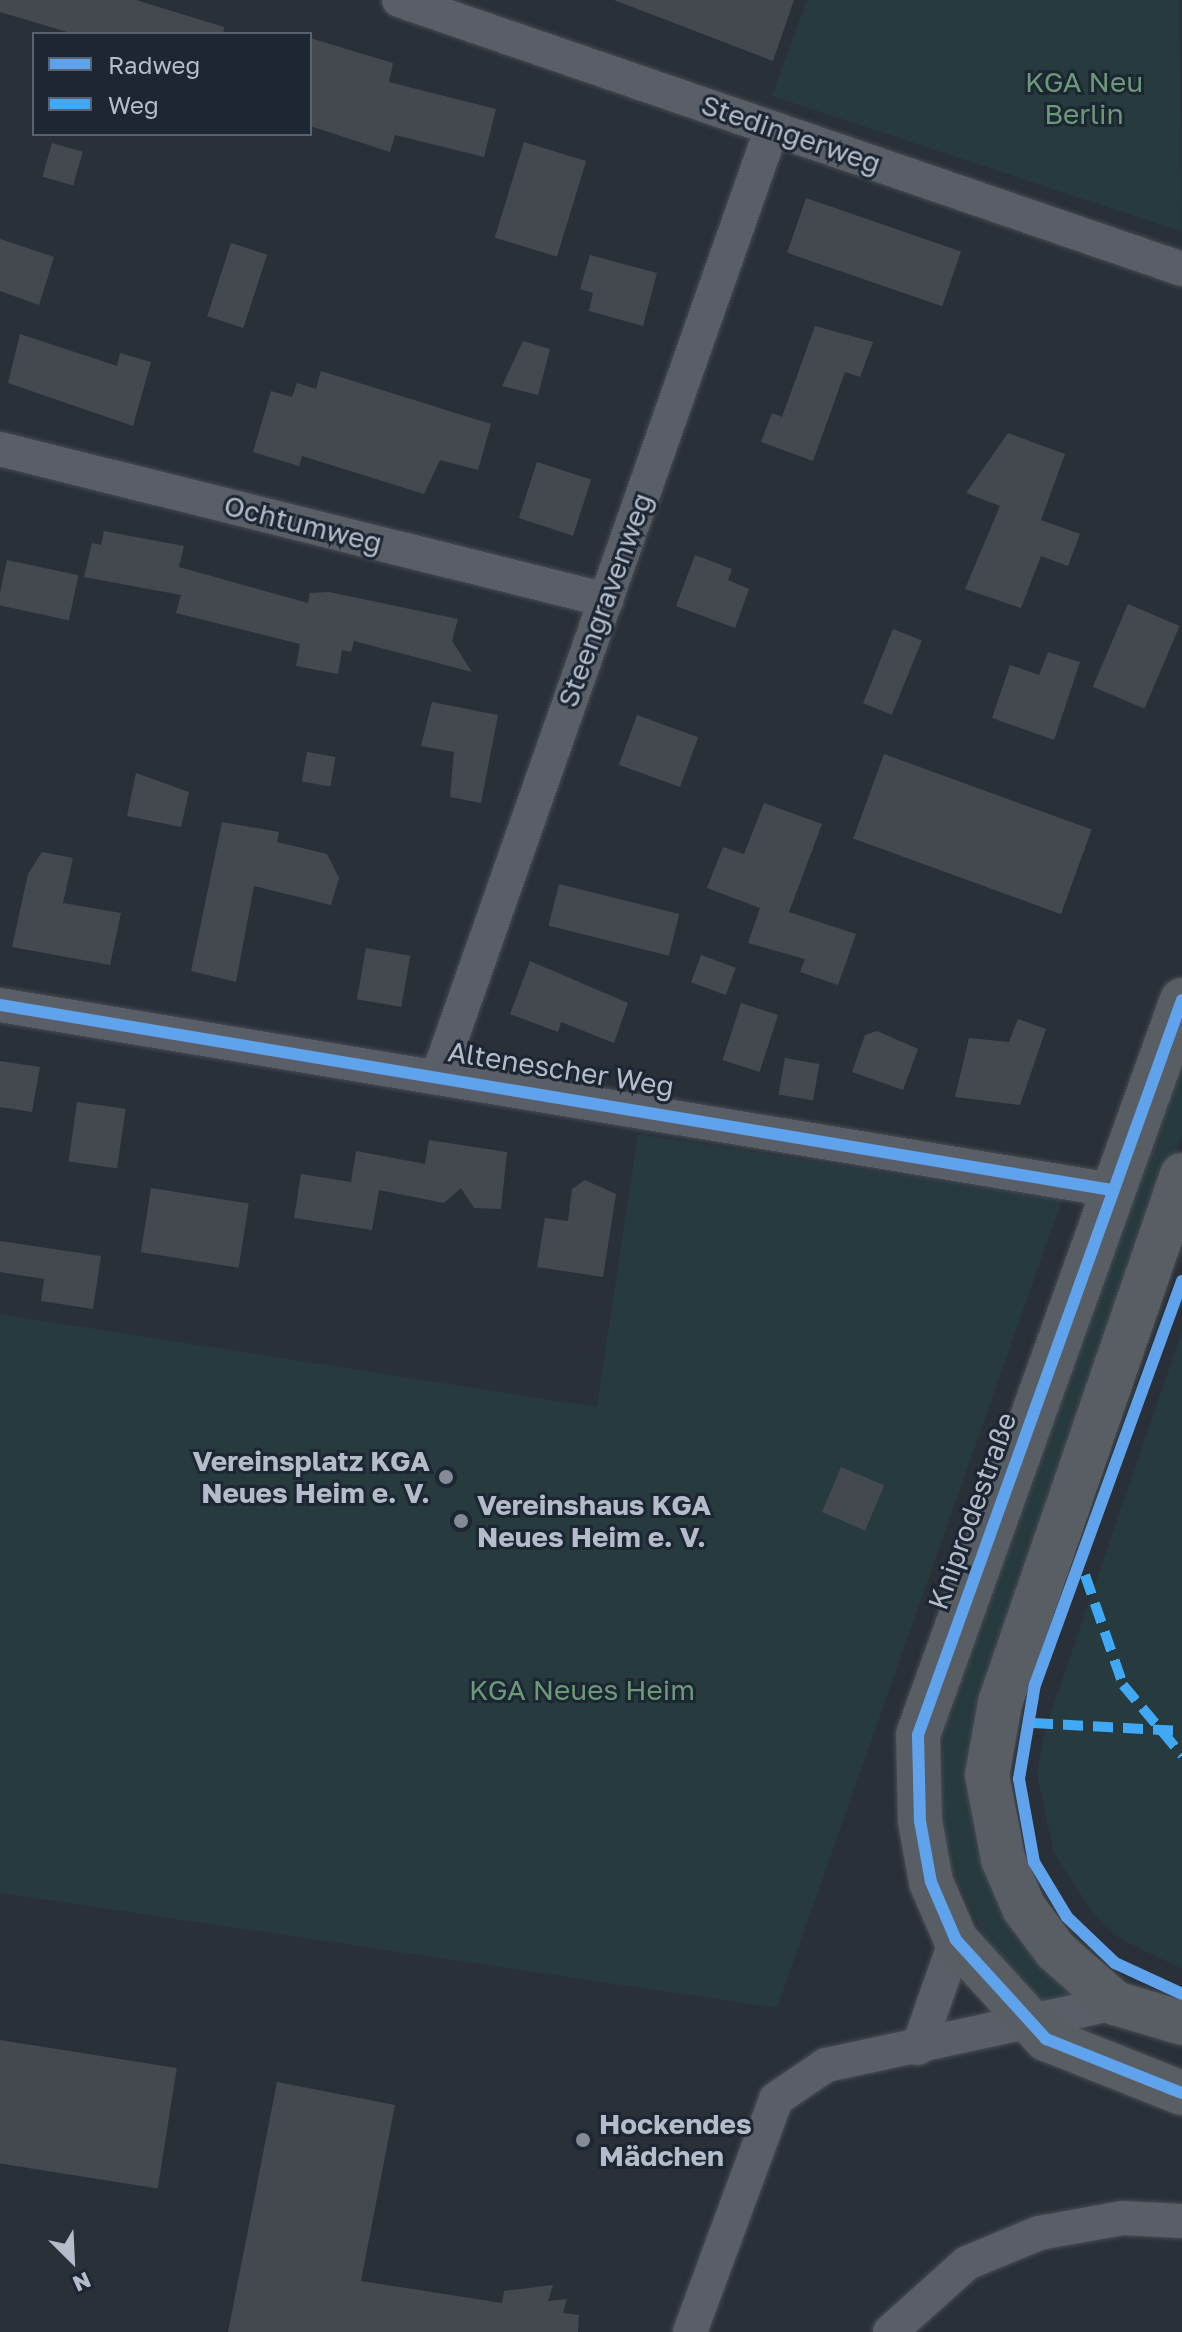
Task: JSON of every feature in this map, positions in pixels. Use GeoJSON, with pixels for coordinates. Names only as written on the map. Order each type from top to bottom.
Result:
{"type":"FeatureCollection","features":[{"type":"Feature","properties":{"kind":"main road","name":"Kniprodestraße"},"geometry":{"type":"LineString","coordinates":[[1027,2025],[956,1940],[931,1882],[920,1821],[918,1735],[1182,1000]]}},
{"type":"Feature","properties":{"kind":"main road"},"geometry":{"type":"LineString","coordinates":[[1182,1175],[992,1739],[992,1812],[1024,1908],[1056,1951],[1115,2003],[1182,2023]]}},
{"type":"Feature","properties":{"kind":"main road"},"geometry":{"type":"LineString","coordinates":[[1027,2025],[1182,2093]]}},
{"type":"Feature","properties":{"kind":"street","name":"Stedingerweg"},"geometry":{"type":"LineString","coordinates":[[399,0],[1182,269]]}},
{"type":"Feature","properties":{"kind":"street","name":"Steengravenweg"},"geometry":{"type":"LineString","coordinates":[[439,1073],[772,128]]}},
{"type":"Feature","properties":{"kind":"street","name":"Ochtumweg"},"geometry":{"type":"LineString","coordinates":[[0,449],[606,600]]}},
{"type":"Feature","properties":{"kind":"street","name":"Altenescher Weg"},"geometry":{"type":"LineString","coordinates":[[0,1005],[439,1073],[1112,1190]]}},
{"type":"Feature","properties":{"kind":"street"},"geometry":{"type":"LineString","coordinates":[[918,2048],[956,1940]]}},
{"type":"Feature","properties":{"kind":"street"},"geometry":{"type":"LineString","coordinates":[[690,2332],[776,2099],[826,2065],[1027,2025],[1115,2003]]}},
{"type":"Feature","properties":{"kind":"street"},"geometry":{"type":"LineString","coordinates":[[890,2332],[967,2263],[1039,2233],[1095,2221],[1182,2221]]}},
{"type":"Feature","properties":{"kind":"green space","name":"KGA Neu Berlin"},"geometry":{"type":"Polygon","coordinates":[[[807,0],[1179,0],[1182,232],[772,96],[807,0]]]}},
{"type":"Feature","properties":{"kind":"green space"},"geometry":{"type":"Polygon","coordinates":[[[1182,1049],[1182,1136],[1028,1560],[969,1774],[973,1837],[996,1901],[1016,1937],[1078,1998],[1036,2003],[990,1948],[952,1871],[940,1812],[944,1734],[954,1687],[1182,1049]]]}},
{"type":"Feature","properties":{"kind":"green space","name":"KGA Neues Heim"},"geometry":{"type":"Polygon","coordinates":[[[638,1134],[1062,1200],[777,2008],[0,1893],[0,1314],[597,1407],[638,1134]]]}},
{"type":"Feature","properties":{"kind":"green space"},"geometry":{"type":"Polygon","coordinates":[[[1182,1331],[1182,1969],[1119,1938],[1093,1913],[1054,1853],[1037,1774],[1045,1730],[1182,1331]]]}},
{"type":"Feature","properties":{"kind":"building"},"geometry":{"type":"Polygon","coordinates":[[[0,0],[136,0],[224,27],[223,32],[67,32],[0,12],[0,0]]]}},
{"type":"Feature","properties":{"kind":"building"},"geometry":{"type":"Polygon","coordinates":[[[614,0],[794,0],[773,61],[614,0]]]}},
{"type":"Feature","properties":{"kind":"building"},"geometry":{"type":"Polygon","coordinates":[[[312,39],[393,63],[389,82],[496,109],[484,157],[395,135],[390,152],[312,127],[312,39]]]}},
{"type":"Feature","properties":{"kind":"building"},"geometry":{"type":"Polygon","coordinates":[[[524,142],[586,161],[557,257],[495,238],[524,142]]]}},
{"type":"Feature","properties":{"kind":"building"},"geometry":{"type":"Polygon","coordinates":[[[52,143],[83,152],[73,185],[42,177],[52,143]]]}},
{"type":"Feature","properties":{"kind":"building"},"geometry":{"type":"Polygon","coordinates":[[[806,198],[961,251],[942,306],[787,253],[806,198]]]}},
{"type":"Feature","properties":{"kind":"building"},"geometry":{"type":"Polygon","coordinates":[[[0,239],[54,257],[39,305],[0,291],[0,239]]]}},
{"type":"Feature","properties":{"kind":"building"},"geometry":{"type":"Polygon","coordinates":[[[231,243],[267,255],[243,328],[207,316],[231,243]]]}},
{"type":"Feature","properties":{"kind":"building"},"geometry":{"type":"Polygon","coordinates":[[[590,255],[657,273],[643,326],[589,311],[593,293],[580,289],[590,255]]]}},
{"type":"Feature","properties":{"kind":"building"},"geometry":{"type":"Polygon","coordinates":[[[815,326],[873,342],[860,377],[845,372],[813,461],[761,442],[772,413],[782,417],[815,326]]]}},
{"type":"Feature","properties":{"kind":"building"},"geometry":{"type":"Polygon","coordinates":[[[20,334],[117,366],[120,353],[151,362],[133,426],[8,383],[20,334]]]}},
{"type":"Feature","properties":{"kind":"building"},"geometry":{"type":"Polygon","coordinates":[[[523,341],[550,349],[538,395],[502,386],[523,341]]]}},
{"type":"Feature","properties":{"kind":"building"},"geometry":{"type":"Polygon","coordinates":[[[321,371],[491,424],[478,470],[440,460],[424,494],[302,456],[299,466],[253,452],[271,391],[292,397],[297,383],[316,389],[321,371]]]}},
{"type":"Feature","properties":{"kind":"building"},"geometry":{"type":"Polygon","coordinates":[[[1008,433],[1065,454],[1041,520],[1080,534],[1068,566],[1041,556],[1021,608],[965,589],[1000,506],[966,493],[1008,433]]]}},
{"type":"Feature","properties":{"kind":"building"},"geometry":{"type":"Polygon","coordinates":[[[537,462],[591,480],[573,536],[519,518],[537,462]]]}},
{"type":"Feature","properties":{"kind":"building"},"geometry":{"type":"Polygon","coordinates":[[[104,531],[184,546],[179,567],[308,603],[310,593],[329,592],[458,619],[452,641],[472,672],[354,641],[351,652],[342,650],[338,674],[296,666],[300,644],[176,613],[181,595],[84,577],[92,543],[101,545],[104,531]]]}},
{"type":"Feature","properties":{"kind":"building"},"geometry":{"type":"Polygon","coordinates":[[[695,555],[732,569],[728,580],[749,589],[735,628],[676,606],[695,555]]]}},
{"type":"Feature","properties":{"kind":"building"},"geometry":{"type":"Polygon","coordinates":[[[7,560],[78,575],[69,620],[0,606],[7,560]]]}},
{"type":"Feature","properties":{"kind":"building"},"geometry":{"type":"Polygon","coordinates":[[[1128,604],[1180,626],[1144,709],[1093,687],[1128,604]]]}},
{"type":"Feature","properties":{"kind":"building"},"geometry":{"type":"Polygon","coordinates":[[[893,629],[922,641],[892,715],[863,703],[893,629]]]}},
{"type":"Feature","properties":{"kind":"building"},"geometry":{"type":"Polygon","coordinates":[[[1048,652],[1080,662],[1054,740],[992,718],[1010,665],[1039,675],[1048,652]]]}},
{"type":"Feature","properties":{"kind":"building"},"geometry":{"type":"Polygon","coordinates":[[[432,702],[498,715],[481,803],[450,797],[454,752],[421,746],[432,702]]]}},
{"type":"Feature","properties":{"kind":"building"},"geometry":{"type":"Polygon","coordinates":[[[637,715],[698,737],[680,787],[619,765],[637,715]]]}},
{"type":"Feature","properties":{"kind":"building"},"geometry":{"type":"Polygon","coordinates":[[[307,752],[336,757],[330,787],[302,782],[307,752]]]}},
{"type":"Feature","properties":{"kind":"building"},"geometry":{"type":"Polygon","coordinates":[[[884,754],[1092,830],[1061,914],[853,839],[884,754]]]}},
{"type":"Feature","properties":{"kind":"building"},"geometry":{"type":"Polygon","coordinates":[[[136,773],[189,792],[181,827],[127,816],[136,773]]]}},
{"type":"Feature","properties":{"kind":"building"},"geometry":{"type":"Polygon","coordinates":[[[764,803],[822,824],[789,912],[856,934],[838,985],[800,972],[805,959],[748,943],[760,908],[707,888],[723,847],[744,854],[764,803]]]}},
{"type":"Feature","properties":{"kind":"building"},"geometry":{"type":"Polygon","coordinates":[[[222,822],[279,832],[277,842],[327,854],[339,878],[331,905],[254,886],[236,982],[191,971],[222,822]]]}},
{"type":"Feature","properties":{"kind":"building"},"geometry":{"type":"Polygon","coordinates":[[[42,852],[73,858],[63,903],[121,913],[110,965],[12,947],[28,874],[42,852]]]}},
{"type":"Feature","properties":{"kind":"building"},"geometry":{"type":"Polygon","coordinates":[[[559,884],[679,914],[669,956],[549,926],[559,884]]]}},
{"type":"Feature","properties":{"kind":"building"},"geometry":{"type":"Polygon","coordinates":[[[366,948],[410,956],[401,1007],[357,999],[366,948]]]}},
{"type":"Feature","properties":{"kind":"building"},"geometry":{"type":"Polygon","coordinates":[[[701,955],[736,968],[726,995],[691,982],[701,955]]]}},
{"type":"Feature","properties":{"kind":"building"},"geometry":{"type":"Polygon","coordinates":[[[530,961],[628,1003],[614,1043],[561,1022],[558,1032],[510,1014],[530,961]]]}},
{"type":"Feature","properties":{"kind":"building"},"geometry":{"type":"Polygon","coordinates":[[[741,1003],[778,1015],[760,1072],[722,1060],[741,1003]]]}},
{"type":"Feature","properties":{"kind":"building"},"geometry":{"type":"Polygon","coordinates":[[[1018,1019],[1046,1029],[1020,1105],[955,1097],[969,1038],[1009,1042],[1018,1019]]]}},
{"type":"Feature","properties":{"kind":"building"},"geometry":{"type":"Polygon","coordinates":[[[877,1031],[918,1049],[903,1090],[852,1072],[865,1035],[877,1031]]]}},
{"type":"Feature","properties":{"kind":"building"},"geometry":{"type":"Polygon","coordinates":[[[785,1058],[819,1064],[813,1101],[779,1094],[785,1058]]]}},
{"type":"Feature","properties":{"kind":"building"},"geometry":{"type":"Polygon","coordinates":[[[0,1061],[40,1067],[32,1112],[0,1107],[0,1061]]]}},
{"type":"Feature","properties":{"kind":"building"},"geometry":{"type":"Polygon","coordinates":[[[77,1102],[126,1109],[117,1168],[69,1161],[77,1102]]]}},
{"type":"Feature","properties":{"kind":"building"},"geometry":{"type":"Polygon","coordinates":[[[429,1140],[507,1152],[501,1209],[474,1208],[461,1188],[444,1203],[379,1190],[372,1230],[294,1218],[301,1174],[351,1182],[356,1151],[425,1164],[429,1140]]]}},
{"type":"Feature","properties":{"kind":"building"},"geometry":{"type":"Polygon","coordinates":[[[585,1180],[616,1194],[603,1277],[537,1267],[545,1218],[568,1221],[572,1189],[585,1180]]]}},
{"type":"Feature","properties":{"kind":"building"},"geometry":{"type":"Polygon","coordinates":[[[151,1188],[249,1203],[239,1268],[141,1252],[151,1188]]]}},
{"type":"Feature","properties":{"kind":"building"},"geometry":{"type":"Polygon","coordinates":[[[0,1241],[101,1256],[93,1309],[41,1301],[44,1279],[0,1272],[0,1241]]]}},
{"type":"Feature","properties":{"kind":"building"},"geometry":{"type":"Polygon","coordinates":[[[841,1467],[884,1485],[865,1530],[822,1512],[841,1467]]]}},
{"type":"Feature","properties":{"kind":"building"},"geometry":{"type":"Polygon","coordinates":[[[0,2040],[177,2068],[158,2188],[0,2164],[0,2040]]]}},
{"type":"Feature","properties":{"kind":"building"},"geometry":{"type":"Polygon","coordinates":[[[277,2082],[395,2105],[361,2281],[502,2303],[504,2291],[553,2285],[548,2301],[567,2299],[563,2313],[579,2315],[578,2332],[228,2332],[277,2082]]]}},
{"type":"Feature","properties":{"kind":"marked path"},"geometry":{"type":"LineString","coordinates":[[1085,1575],[1123,1685],[1182,1755]]}},
{"type":"Feature","properties":{"kind":"marked path"},"geometry":{"type":"LineString","coordinates":[[1033,1723],[1182,1731]]}},
{"type":"Feature","properties":{"kind":"cycle path"},"geometry":{"type":"LineString","coordinates":[[1182,1000],[918,1735],[920,1821],[931,1882],[956,1940],[1046,2039],[1182,2093]]}},
{"type":"Feature","properties":{"kind":"cycle path"},"geometry":{"type":"LineString","coordinates":[[0,1005],[1112,1190]]}},
{"type":"Feature","properties":{"kind":"cycle path"},"geometry":{"type":"LineString","coordinates":[[1182,1281],[1035,1684],[1019,1779],[1034,1862],[1067,1917],[1115,1963],[1182,1994]]}},
{"type":"Feature","properties":{"kind":"place","name":"Vereinsplatz KGA Neues Heim e. V."},"geometry":{"type":"Point","coordinates":[446,1477]}},
{"type":"Feature","properties":{"kind":"place","name":"Vereinshaus KGA Neues Heim e. V."},"geometry":{"type":"Point","coordinates":[461,1521]}},
{"type":"Feature","properties":{"kind":"place","name":"Hockendes Mädchen"},"geometry":{"type":"Point","coordinates":[583,2140]}}]}
